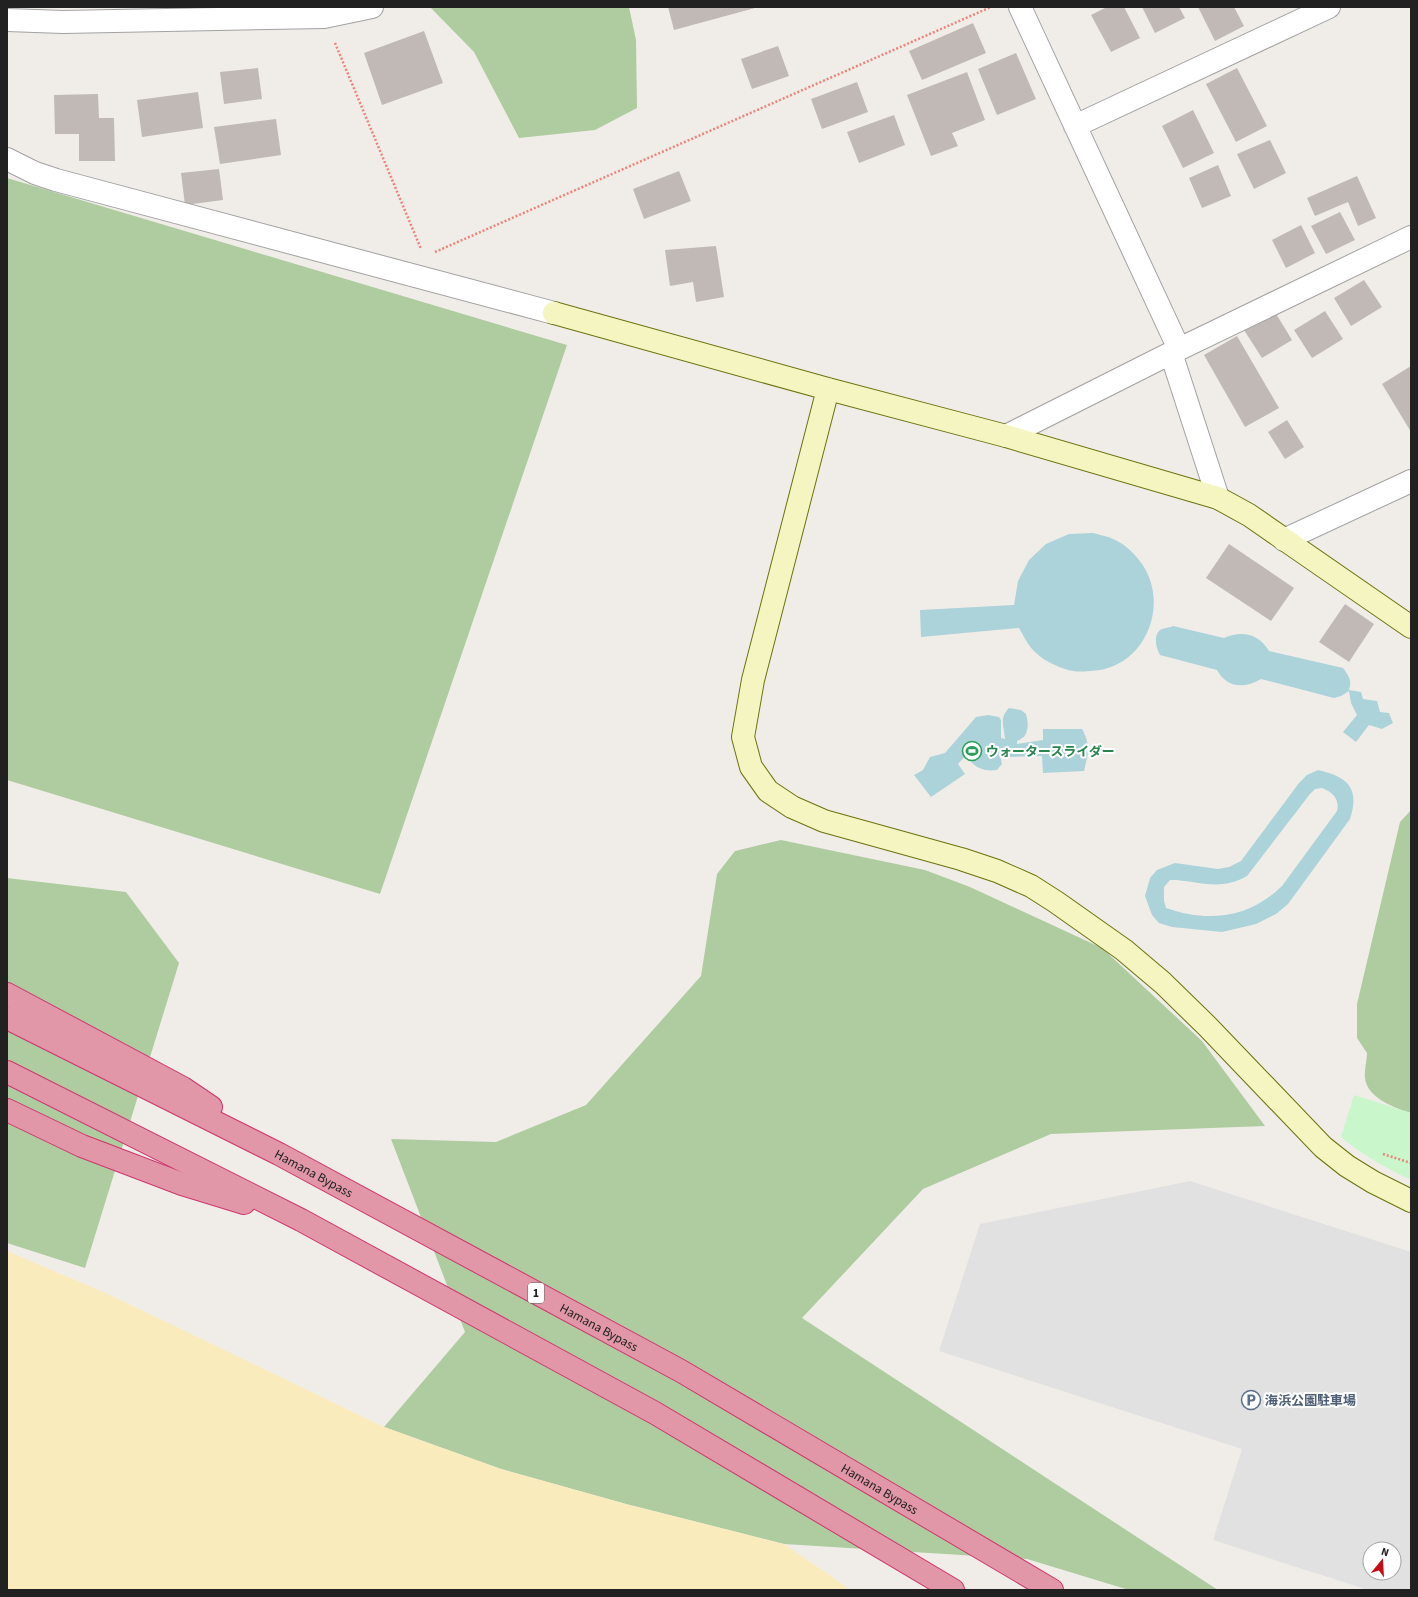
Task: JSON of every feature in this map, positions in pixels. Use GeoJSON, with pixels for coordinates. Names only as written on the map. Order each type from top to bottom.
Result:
{"type":"FeatureCollection","features":[{"type":"Feature","properties":{"kind":"highway"},"geometry":{"type":"LineString","coordinates":[[7,994],[183,1088],[279,1154]]}},
{"type":"Feature","properties":{"kind":"highway","name":"Hamana Bypass"},"geometry":{"type":"LineString","coordinates":[[7,1018],[279,1154],[681,1371],[1052,1590]]}},
{"type":"Feature","properties":{"kind":"highway"},"geometry":{"type":"LineString","coordinates":[[7,1072],[301,1220],[655,1413],[953,1590]]}},
{"type":"Feature","properties":{"kind":"highway"},"geometry":{"type":"LineString","coordinates":[[7,1110],[96,1152],[182,1184],[301,1220]]}},
{"type":"Feature","properties":{"kind":"street"},"geometry":{"type":"LineString","coordinates":[[7,20],[63,22],[324,17],[372,7]]}},
{"type":"Feature","properties":{"kind":"street"},"geometry":{"type":"LineString","coordinates":[[1020,7],[1075,126],[1175,351],[1218,498]]}},
{"type":"Feature","properties":{"kind":"street"},"geometry":{"type":"LineString","coordinates":[[1075,126],[1329,7]]}},
{"type":"Feature","properties":{"kind":"street"},"geometry":{"type":"LineString","coordinates":[[7,159],[35,173],[56,180],[422,267],[554,313],[828,389],[1006,436],[1218,498],[1249,515],[1411,627]]}},
{"type":"Feature","properties":{"kind":"street"},"geometry":{"type":"LineString","coordinates":[[1006,436],[1175,351],[1411,236]]}},
{"type":"Feature","properties":{"kind":"street"},"geometry":{"type":"LineString","coordinates":[[828,389],[753,680],[743,737],[751,767],[768,791],[792,806],[824,821],[990,868],[1031,886],[1124,950],[1163,983],[1208,1027],[1329,1152],[1347,1166],[1373,1182],[1411,1201]]}},
{"type":"Feature","properties":{"kind":"street"},"geometry":{"type":"LineString","coordinates":[[1284,540],[1411,481]]}},
{"type":"Feature","properties":{"kind":"path"},"geometry":{"type":"LineString","coordinates":[[324,17],[422,267],[990,7]]}},
{"type":"Feature","properties":{"kind":"green space"},"geometry":{"type":"Polygon","coordinates":[[[430,7],[629,7],[636,40],[637,108],[595,130],[519,138],[474,52],[430,7]]]}},
{"type":"Feature","properties":{"kind":"green space"},"geometry":{"type":"Polygon","coordinates":[[[7,178],[567,345],[380,894],[7,780],[7,178]]]}},
{"type":"Feature","properties":{"kind":"green space"},"geometry":{"type":"Polygon","coordinates":[[[1411,810],[1411,1113],[1390,1105],[1376,1097],[1367,1085],[1365,1075],[1367,1053],[1357,1038],[1357,1004],[1400,822],[1411,810]]]}},
{"type":"Feature","properties":{"kind":"green space"},"geometry":{"type":"Polygon","coordinates":[[[781,840],[925,870],[970,887],[1102,948],[1202,1041],[1265,1126],[1051,1134],[923,1189],[802,1318],[1218,1590],[1129,1590],[1027,1559],[784,1544],[626,1504],[501,1469],[384,1427],[465,1332],[391,1139],[496,1142],[586,1105],[701,976],[717,874],[735,851],[781,840]]]}},
{"type":"Feature","properties":{"kind":"green space"},"geometry":{"type":"Polygon","coordinates":[[[7,878],[126,892],[179,963],[85,1268],[7,1243],[7,878]]]}},
{"type":"Feature","properties":{"kind":"green space"},"geometry":{"type":"Polygon","coordinates":[[[1354,1095],[1411,1113],[1411,1180],[1374,1161],[1341,1137],[1354,1095]]]}},
{"type":"Feature","properties":{"kind":"sand"},"geometry":{"type":"Polygon","coordinates":[[[7,1251],[110,1295],[384,1427],[501,1469],[626,1504],[784,1544],[851,1590],[7,1590],[7,1251]]]}},
{"type":"Feature","properties":{"kind":"shaded area","name":"海浜公園駐車場"},"geometry":{"type":"Polygon","coordinates":[[[1190,1181],[1411,1252],[1411,1590],[1368,1590],[1213,1540],[1242,1449],[939,1351],[980,1224],[1190,1181]]]}},
{"type":"Feature","properties":{"kind":"water"},"geometry":{"type":"Polygon","coordinates":[[[1093,533],[1111,538],[1127,548],[1139,560],[1149,577],[1153,595],[1153,614],[1148,631],[1138,647],[1125,660],[1109,668],[1083,672],[1068,670],[1052,664],[1039,656],[1030,647],[1019,628],[921,637],[920,610],[1014,605],[1018,581],[1029,560],[1046,544],[1069,534],[1093,533]]]}},
{"type":"Feature","properties":{"kind":"water"},"geometry":{"type":"Polygon","coordinates":[[[1173,626],[1224,638],[1237,634],[1250,635],[1265,645],[1269,651],[1343,668],[1349,678],[1349,690],[1361,692],[1363,699],[1377,701],[1380,712],[1389,713],[1393,723],[1382,729],[1369,725],[1356,742],[1343,732],[1357,715],[1351,703],[1349,691],[1334,698],[1261,679],[1248,684],[1236,685],[1226,680],[1217,670],[1160,655],[1156,646],[1156,635],[1160,630],[1173,626]]]}},
{"type":"Feature","properties":{"kind":"water","name":"ウォータースライダー"},"geometry":{"type":"Polygon","coordinates":[[[1009,708],[1021,710],[1026,714],[1027,718],[1028,726],[1026,734],[1017,741],[1017,744],[1043,740],[1043,729],[1082,729],[1088,745],[1087,760],[1084,771],[1043,773],[1042,756],[1005,757],[999,751],[1002,764],[997,770],[987,770],[975,766],[966,755],[958,764],[965,774],[931,797],[914,775],[923,770],[930,757],[945,753],[976,717],[988,715],[999,717],[1001,720],[1001,738],[1005,739],[1003,719],[1009,708]]]}},
{"type":"Feature","properties":{"kind":"water"},"geometry":{"type":"Polygon","coordinates":[[[1318,770],[1337,776],[1344,780],[1352,792],[1353,808],[1350,819],[1288,904],[1276,914],[1256,924],[1222,932],[1172,927],[1159,923],[1152,915],[1145,896],[1150,878],[1157,870],[1175,863],[1218,869],[1229,867],[1241,861],[1299,783],[1307,775],[1318,770]],[[1322,788],[1315,789],[1310,794],[1247,876],[1230,883],[1221,884],[1204,884],[1170,880],[1164,887],[1164,901],[1166,908],[1182,913],[1198,915],[1228,915],[1256,905],[1269,897],[1282,886],[1337,811],[1338,807],[1335,797],[1322,788]]]}},
{"type":"Feature","properties":{"kind":"building"},"geometry":{"type":"Polygon","coordinates":[[[668,7],[754,7],[755,8],[674,30],[668,7]]]}},
{"type":"Feature","properties":{"kind":"building"},"geometry":{"type":"Polygon","coordinates":[[[1107,7],[1124,7],[1140,38],[1111,52],[1091,15],[1107,7]]]}},
{"type":"Feature","properties":{"kind":"building"},"geometry":{"type":"Polygon","coordinates":[[[1142,7],[1179,7],[1185,18],[1155,33],[1142,7]]]}},
{"type":"Feature","properties":{"kind":"building"},"geometry":{"type":"Polygon","coordinates":[[[1198,7],[1234,7],[1244,26],[1215,41],[1198,7]]]}},
{"type":"Feature","properties":{"kind":"building"},"geometry":{"type":"Polygon","coordinates":[[[973,23],[986,53],[922,80],[909,51],[973,23]]]}},
{"type":"Feature","properties":{"kind":"building"},"geometry":{"type":"Polygon","coordinates":[[[424,31],[443,83],[382,105],[364,53],[424,31]]]}},
{"type":"Feature","properties":{"kind":"building"},"geometry":{"type":"Polygon","coordinates":[[[778,46],[789,76],[752,89],[741,59],[778,46]]]}},
{"type":"Feature","properties":{"kind":"building"},"geometry":{"type":"Polygon","coordinates":[[[1016,53],[1036,99],[997,115],[978,69],[1016,53]]]}},
{"type":"Feature","properties":{"kind":"building"},"geometry":{"type":"Polygon","coordinates":[[[258,68],[262,99],[224,104],[220,72],[258,68]]]}},
{"type":"Feature","properties":{"kind":"building"},"geometry":{"type":"Polygon","coordinates":[[[1237,68],[1267,126],[1236,142],[1206,84],[1237,68]]]}},
{"type":"Feature","properties":{"kind":"building"},"geometry":{"type":"Polygon","coordinates":[[[967,72],[985,120],[952,133],[958,146],[931,156],[907,95],[967,72]]]}},
{"type":"Feature","properties":{"kind":"building"},"geometry":{"type":"Polygon","coordinates":[[[857,82],[868,112],[822,129],[811,99],[857,82]]]}},
{"type":"Feature","properties":{"kind":"building"},"geometry":{"type":"Polygon","coordinates":[[[198,92],[203,128],[142,137],[137,100],[198,92]]]}},
{"type":"Feature","properties":{"kind":"building"},"geometry":{"type":"Polygon","coordinates":[[[98,94],[99,118],[114,118],[115,161],[79,161],[79,134],[55,134],[54,95],[98,94]]]}},
{"type":"Feature","properties":{"kind":"building"},"geometry":{"type":"Polygon","coordinates":[[[1193,110],[1214,153],[1183,168],[1162,126],[1193,110]]]}},
{"type":"Feature","properties":{"kind":"building"},"geometry":{"type":"Polygon","coordinates":[[[894,115],[905,145],[859,163],[847,132],[894,115]]]}},
{"type":"Feature","properties":{"kind":"building"},"geometry":{"type":"Polygon","coordinates":[[[276,119],[281,155],[220,164],[214,127],[276,119]]]}},
{"type":"Feature","properties":{"kind":"building"},"geometry":{"type":"Polygon","coordinates":[[[1270,140],[1286,173],[1254,189],[1237,154],[1270,140]]]}},
{"type":"Feature","properties":{"kind":"building"},"geometry":{"type":"Polygon","coordinates":[[[1218,165],[1231,196],[1202,208],[1189,178],[1218,165]]]}},
{"type":"Feature","properties":{"kind":"building"},"geometry":{"type":"Polygon","coordinates":[[[219,169],[223,200],[185,205],[181,173],[219,169]]]}},
{"type":"Feature","properties":{"kind":"building"},"geometry":{"type":"Polygon","coordinates":[[[679,171],[691,201],[644,219],[633,189],[679,171]]]}},
{"type":"Feature","properties":{"kind":"building"},"geometry":{"type":"Polygon","coordinates":[[[1357,176],[1376,218],[1358,226],[1348,202],[1315,216],[1307,198],[1357,176]]]}},
{"type":"Feature","properties":{"kind":"building"},"geometry":{"type":"Polygon","coordinates":[[[1340,212],[1355,240],[1326,254],[1311,226],[1340,212]]]}},
{"type":"Feature","properties":{"kind":"building"},"geometry":{"type":"Polygon","coordinates":[[[1301,225],[1315,253],[1286,268],[1272,240],[1301,225]]]}},
{"type":"Feature","properties":{"kind":"building"},"geometry":{"type":"Polygon","coordinates":[[[716,246],[724,297],[696,302],[693,282],[670,286],[665,250],[716,246]]]}},
{"type":"Feature","properties":{"kind":"building"},"geometry":{"type":"Polygon","coordinates":[[[1364,280],[1382,307],[1351,326],[1334,298],[1364,280]]]}},
{"type":"Feature","properties":{"kind":"building"},"geometry":{"type":"Polygon","coordinates":[[[1325,311],[1343,339],[1312,358],[1294,330],[1325,311]]]}},
{"type":"Feature","properties":{"kind":"building"},"geometry":{"type":"Polygon","coordinates":[[[1275,312],[1292,340],[1262,358],[1244,330],[1275,312]]]}},
{"type":"Feature","properties":{"kind":"building"},"geometry":{"type":"Polygon","coordinates":[[[1237,336],[1279,408],[1245,427],[1204,355],[1237,336]]]}},
{"type":"Feature","properties":{"kind":"building"},"geometry":{"type":"Polygon","coordinates":[[[1411,366],[1411,432],[1382,384],[1411,366]]]}},
{"type":"Feature","properties":{"kind":"building"},"geometry":{"type":"Polygon","coordinates":[[[1287,420],[1304,447],[1285,459],[1268,432],[1287,420]]]}},
{"type":"Feature","properties":{"kind":"building"},"geometry":{"type":"Polygon","coordinates":[[[1229,544],[1294,588],[1271,621],[1206,578],[1229,544]]]}},
{"type":"Feature","properties":{"kind":"building"},"geometry":{"type":"Polygon","coordinates":[[[1345,604],[1374,624],[1349,662],[1319,642],[1345,604]]]}},
{"type":"Feature","properties":{"kind":"place","name":"ウォータースライダー"},"geometry":{"type":"Point","coordinates":[972,751]}},
{"type":"Feature","properties":{"kind":"place","name":"海浜公園駐車場"},"geometry":{"type":"Point","coordinates":[1251,1400]}}]}
